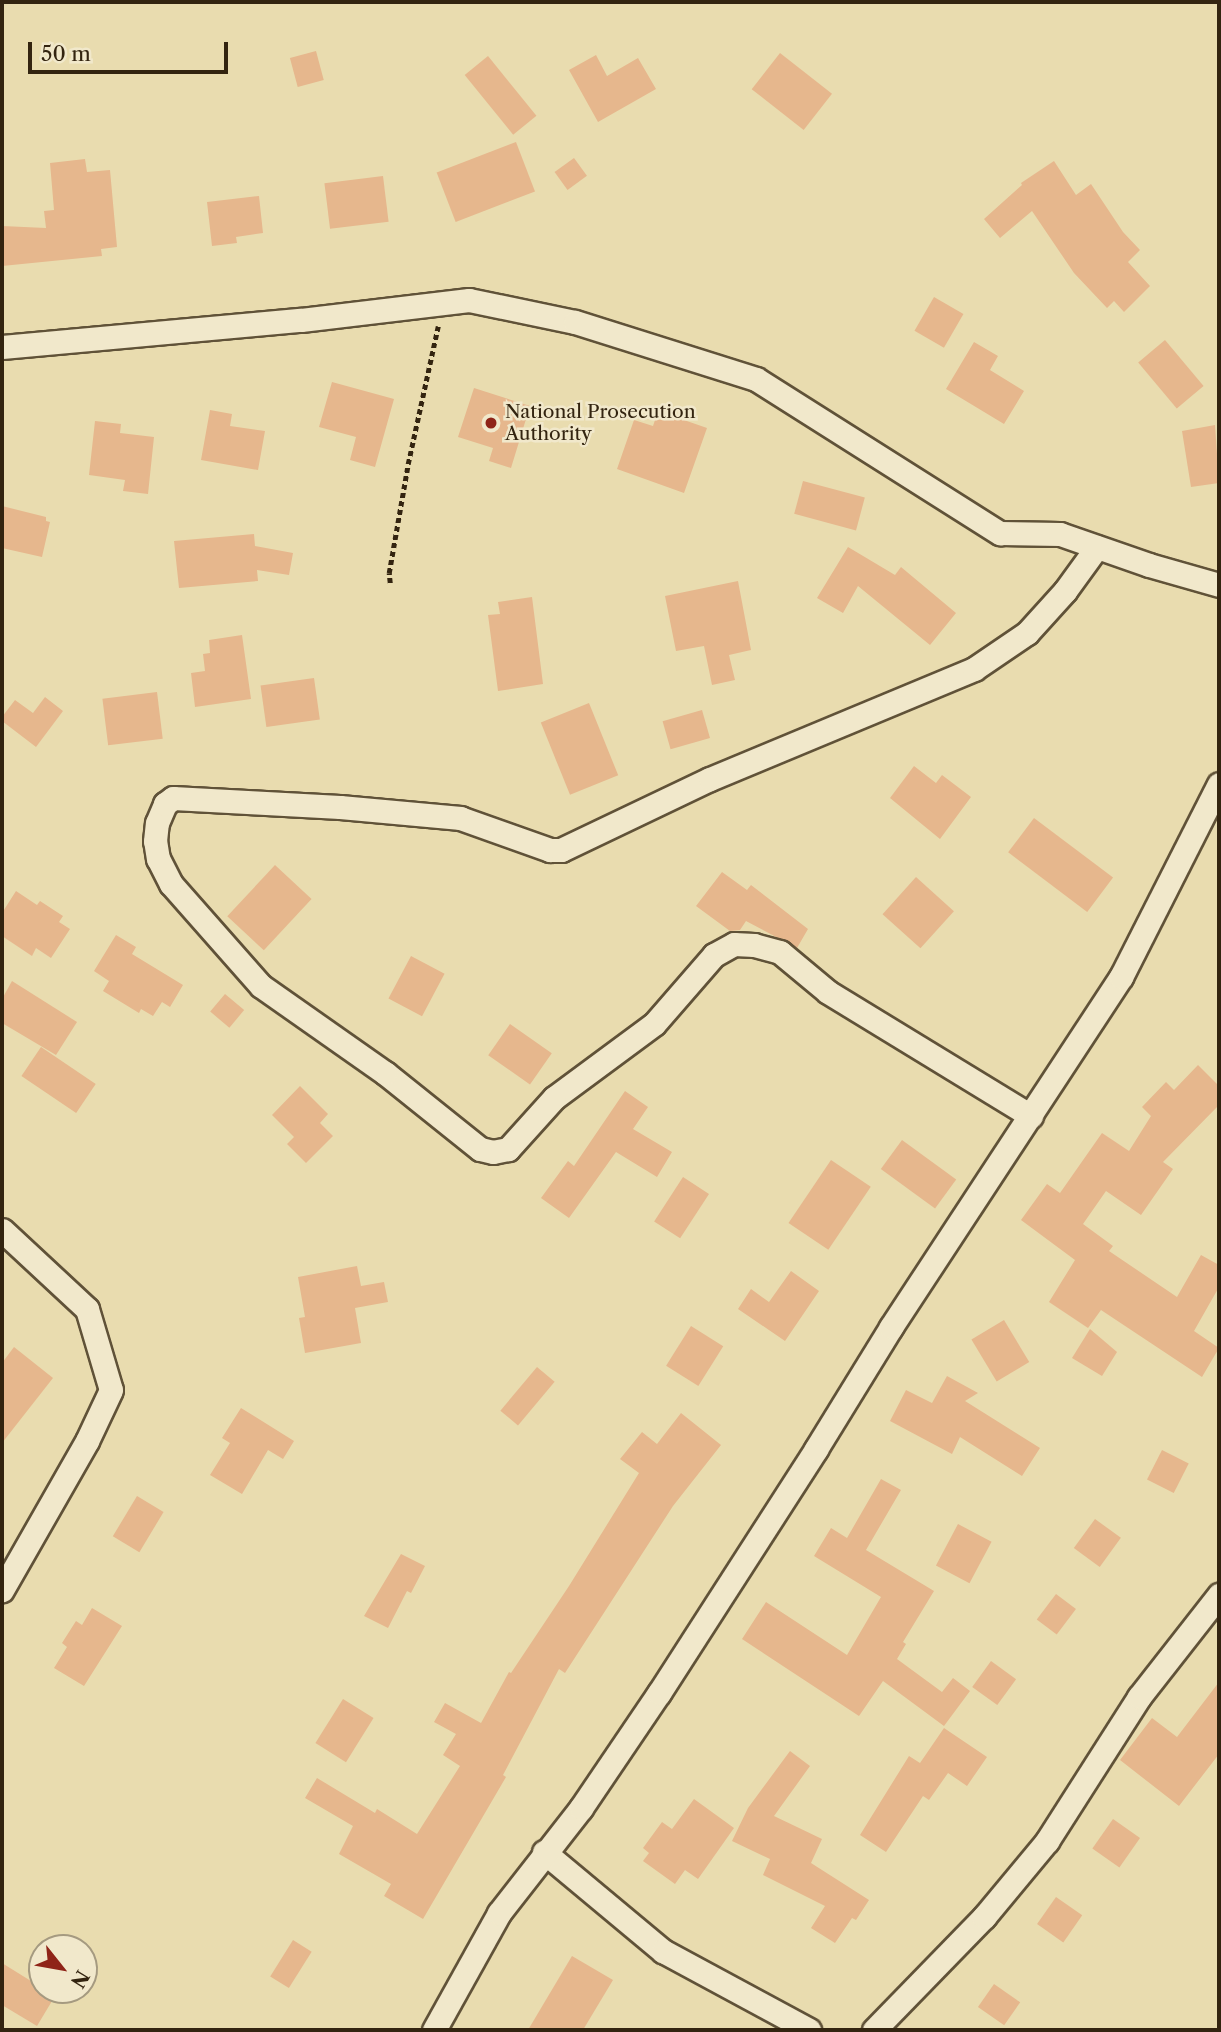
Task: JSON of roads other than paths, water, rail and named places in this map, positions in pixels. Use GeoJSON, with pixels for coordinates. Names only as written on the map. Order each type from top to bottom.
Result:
{"type":"FeatureCollection","features":[{"type":"Feature","properties":{"kind":"street"},"geometry":{"type":"LineString","coordinates":[[2,347],[301,320],[470,300],[575,323],[756,379],[1000,533],[1060,534],[1219,585]]}},
{"type":"Feature","properties":{"kind":"street"},"geometry":{"type":"LineString","coordinates":[[1031,1116],[828,992],[780,952],[754,945],[734,944],[714,955],[654,1024],[554,1098],[508,1149],[493,1152],[480,1149],[385,1073],[261,986],[171,884],[158,859],[155,841],[157,823],[165,804],[173,798],[340,807],[460,818],[550,850],[561,850],[710,779],[974,669],[1027,634],[1065,591],[1097,547]]}},
{"type":"Feature","properties":{"kind":"street"},"geometry":{"type":"LineString","coordinates":[[434,2030],[499,1913],[581,1808],[659,1693],[816,1449],[891,1326],[1121,977],[1219,784]]}},
{"type":"Feature","properties":{"kind":"street"},"geometry":{"type":"LineString","coordinates":[[2,1230],[87,1310],[111,1391],[87,1441],[2,1590]]}},
{"type":"Feature","properties":{"kind":"street"},"geometry":{"type":"LineString","coordinates":[[874,2030],[984,1916],[1047,1841],[1139,1697],[1219,1595]]}},
{"type":"Feature","properties":{"kind":"street"},"geometry":{"type":"LineString","coordinates":[[544,1852],[663,1951],[809,2030]]}},
{"type":"Feature","properties":{"kind":"place","name":"National Prosecution Authority"},"geometry":{"type":"Point","coordinates":[491,423]}}]}
